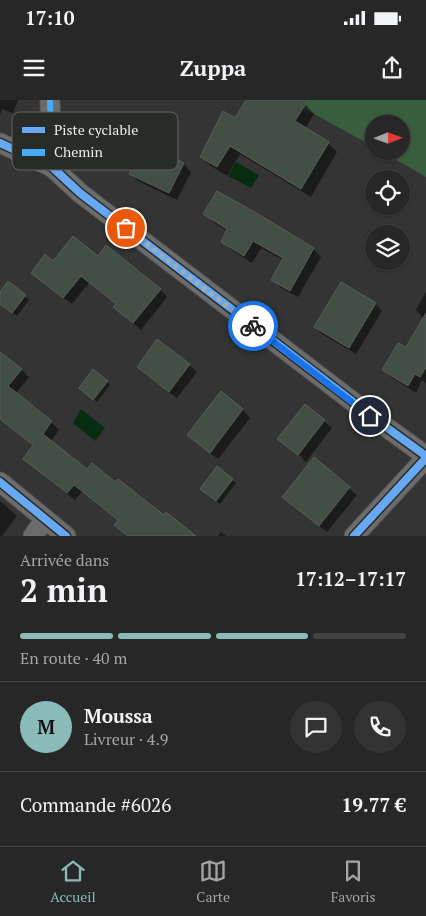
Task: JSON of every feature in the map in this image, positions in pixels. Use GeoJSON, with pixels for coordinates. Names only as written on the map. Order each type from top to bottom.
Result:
{"type":"FeatureCollection","features":[{"type":"Feature","properties":{"kind":"street"},"geometry":{"type":"LineString","coordinates":[[0,143],[12,149]]}},
{"type":"Feature","properties":{"kind":"street"},"geometry":{"type":"LineString","coordinates":[[55,170],[80,193],[426,457],[354,536]]}},
{"type":"Feature","properties":{"kind":"street"},"geometry":{"type":"LineString","coordinates":[[0,482],[66,536]]}},
{"type":"Feature","properties":{"kind":"street"},"geometry":{"type":"LineString","coordinates":[[32,536],[46,520]]}},
{"type":"Feature","properties":{"kind":"shaded area"},"geometry":{"type":"Polygon","coordinates":[[[289,100],[426,100],[426,177],[397,160],[410,160],[410,115],[365,115],[365,142],[289,100]]]}},
{"type":"Feature","properties":{"kind":"shaded area"},"geometry":{"type":"Polygon","coordinates":[[[236,162],[259,175],[251,188],[228,176],[236,162]]]}},
{"type":"Feature","properties":{"kind":"shaded area"},"geometry":{"type":"Polygon","coordinates":[[[81,409],[105,428],[95,441],[73,423],[81,409]]]}},
{"type":"Feature","properties":{"kind":"building"},"geometry":{"type":"Polygon","coordinates":[[[246,100],[308,100],[295,121],[329,142],[301,189],[230,146],[217,167],[200,157],[223,111],[235,118],[246,100]]]}},
{"type":"Feature","properties":{"kind":"building"},"geometry":{"type":"Polygon","coordinates":[[[178,160],[184,163],[169,193],[129,174],[131,170],[178,170],[178,160]]]}},
{"type":"Feature","properties":{"kind":"building"},"geometry":{"type":"Polygon","coordinates":[[[217,191],[314,248],[290,291],[271,280],[283,258],[253,241],[244,256],[221,242],[227,229],[203,214],[217,191]]]}},
{"type":"Feature","properties":{"kind":"building"},"geometry":{"type":"Polygon","coordinates":[[[73,236],[98,256],[106,245],[161,289],[133,323],[113,307],[116,304],[81,276],[63,298],[31,273],[45,254],[53,261],[73,236]]]}},
{"type":"Feature","properties":{"kind":"building"},"geometry":{"type":"Polygon","coordinates":[[[8,281],[26,295],[12,313],[0,304],[0,292],[8,281]]]}},
{"type":"Feature","properties":{"kind":"building"},"geometry":{"type":"Polygon","coordinates":[[[341,282],[376,303],[349,348],[314,327],[341,282]]]}},
{"type":"Feature","properties":{"kind":"building"},"geometry":{"type":"Polygon","coordinates":[[[426,313],[426,367],[420,377],[415,374],[408,386],[382,370],[398,343],[406,347],[426,313]]]}},
{"type":"Feature","properties":{"kind":"building"},"geometry":{"type":"Polygon","coordinates":[[[157,339],[190,364],[169,392],[137,367],[157,339]]]}},
{"type":"Feature","properties":{"kind":"building"},"geometry":{"type":"Polygon","coordinates":[[[0,352],[22,369],[8,386],[52,421],[43,434],[87,469],[92,463],[115,482],[118,479],[164,515],[166,512],[196,536],[128,536],[114,525],[118,520],[74,485],[67,493],[23,459],[33,445],[0,419],[0,352]]]}},
{"type":"Feature","properties":{"kind":"building"},"geometry":{"type":"Polygon","coordinates":[[[93,369],[108,381],[93,400],[79,388],[93,369]]]}},
{"type":"Feature","properties":{"kind":"building"},"geometry":{"type":"Polygon","coordinates":[[[221,391],[243,409],[210,453],[187,435],[221,391]]]}},
{"type":"Feature","properties":{"kind":"building"},"geometry":{"type":"Polygon","coordinates":[[[305,404],[325,420],[298,455],[277,439],[305,404]]]}},
{"type":"Feature","properties":{"kind":"building"},"geometry":{"type":"Polygon","coordinates":[[[314,457],[350,487],[319,526],[282,497],[314,457]]]}},
{"type":"Feature","properties":{"kind":"building"},"geometry":{"type":"Polygon","coordinates":[[[217,466],[233,479],[216,501],[200,489],[217,466]]]}},
{"type":"Feature","properties":{"kind":"marked path"},"geometry":{"type":"LineString","coordinates":[[50,100],[50,112]]}},
{"type":"Feature","properties":{"kind":"cycle path"},"geometry":{"type":"LineString","coordinates":[[0,143],[12,149]]}},
{"type":"Feature","properties":{"kind":"cycle path"},"geometry":{"type":"LineString","coordinates":[[55,170],[80,193],[426,456]]}},
{"type":"Feature","properties":{"kind":"cycle path"},"geometry":{"type":"LineString","coordinates":[[354,536],[426,458]]}},
{"type":"Feature","properties":{"kind":"cycle path"},"geometry":{"type":"LineString","coordinates":[[0,482],[66,536]]}},
{"type":"Feature","properties":{"kind":"way so far"},"geometry":{"type":"LineString","coordinates":[[126,228],[253,326]]}},
{"type":"Feature","properties":{"kind":"route"},"geometry":{"type":"LineString","coordinates":[[253,326],[370,416]]}}]}
